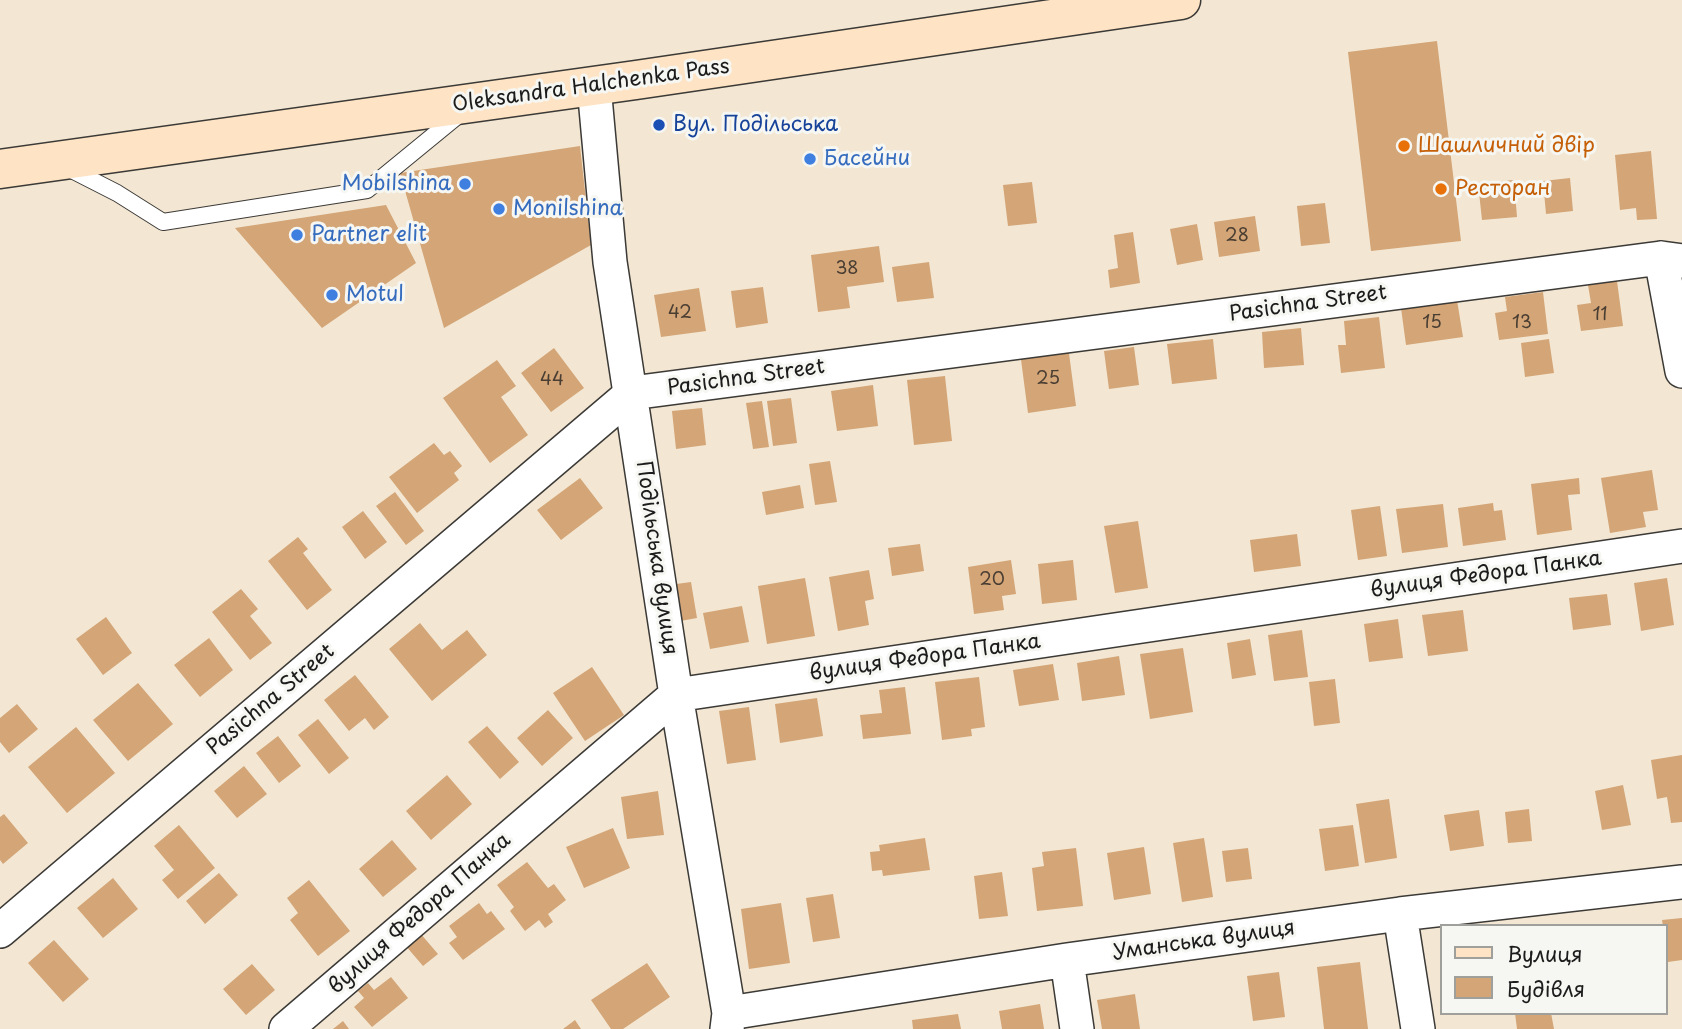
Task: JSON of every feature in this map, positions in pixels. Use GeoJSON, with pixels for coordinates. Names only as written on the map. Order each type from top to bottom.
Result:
{"type":"FeatureCollection","features":[{"type":"Feature","properties":{"kind":"main road","name":"Oleksandra Halchenka Pass"},"geometry":{"type":"LineString","coordinates":[[0,169],[1181,0]]}},
{"type":"Feature","properties":{"kind":"street","name":"Подільська вулиця"},"geometry":{"type":"LineString","coordinates":[[594,86],[610,262],[728,1021]]}},
{"type":"Feature","properties":{"kind":"street","name":"Pasichna Street"},"geometry":{"type":"LineString","coordinates":[[0,931],[632,393],[1672,259]]}},
{"type":"Feature","properties":{"kind":"street"},"geometry":{"type":"LineString","coordinates":[[1672,259],[1682,371]]}},
{"type":"Feature","properties":{"kind":"street","name":"вулиця Федора Панка"},"geometry":{"type":"LineString","coordinates":[[286,1029],[676,695],[1682,546]]}},
{"type":"Feature","properties":{"kind":"street","name":"Уманська вулиця"},"geometry":{"type":"LineString","coordinates":[[728,1021],[1067,960],[1400,914],[1682,882]]}},
{"type":"Feature","properties":{"kind":"street"},"geometry":{"type":"LineString","coordinates":[[1400,914],[1418,1029]]}},
{"type":"Feature","properties":{"kind":"street"},"geometry":{"type":"LineString","coordinates":[[1067,960],[1077,1029]]}},
{"type":"Feature","properties":{"kind":"lane"},"geometry":{"type":"LineString","coordinates":[[55,161],[117,193],[163,222],[367,190],[473,103]]}},
{"type":"Feature","properties":{"kind":"building","name":"Шашличний двір"},"geometry":{"type":"Polygon","coordinates":[[[1437,41],[1461,241],[1371,251],[1348,52],[1437,41]]]}},
{"type":"Feature","properties":{"kind":"building","name":"Monilshina"},"geometry":{"type":"Polygon","coordinates":[[[580,146],[591,245],[444,328],[400,173],[580,146]]]}},
{"type":"Feature","properties":{"kind":"building"},"geometry":{"type":"Polygon","coordinates":[[[1651,151],[1657,219],[1637,220],[1636,208],[1620,210],[1615,155],[1651,151]]]}},
{"type":"Feature","properties":{"kind":"building"},"geometry":{"type":"Polygon","coordinates":[[[1570,178],[1573,211],[1546,214],[1543,181],[1570,178]]]}},
{"type":"Feature","properties":{"kind":"building"},"geometry":{"type":"Polygon","coordinates":[[[1514,180],[1517,217],[1482,220],[1478,183],[1514,180]]]}},
{"type":"Feature","properties":{"kind":"building"},"geometry":{"type":"Polygon","coordinates":[[[1032,182],[1037,223],[1008,226],[1003,185],[1032,182]]]}},
{"type":"Feature","properties":{"kind":"building"},"geometry":{"type":"Polygon","coordinates":[[[1325,203],[1330,243],[1301,246],[1297,206],[1325,203]]]}},
{"type":"Feature","properties":{"kind":"building","name":"Motul"},"geometry":{"type":"Polygon","coordinates":[[[386,205],[416,263],[322,328],[235,228],[386,205]]]}},
{"type":"Feature","properties":{"kind":"building"},"geometry":{"type":"Polygon","coordinates":[[[1255,216],[1260,251],[1219,257],[1214,222],[1255,216]]]}},
{"type":"Feature","properties":{"kind":"building"},"geometry":{"type":"Polygon","coordinates":[[[1197,224],[1203,260],[1177,265],[1170,229],[1197,224]]]}},
{"type":"Feature","properties":{"kind":"building"},"geometry":{"type":"Polygon","coordinates":[[[1133,232],[1140,283],[1110,288],[1108,270],[1118,268],[1114,235],[1133,232]]]}},
{"type":"Feature","properties":{"kind":"building"},"geometry":{"type":"Polygon","coordinates":[[[879,246],[884,282],[847,287],[850,308],[818,312],[811,255],[879,246]]]}},
{"type":"Feature","properties":{"kind":"building"},"geometry":{"type":"Polygon","coordinates":[[[929,262],[934,298],[897,302],[892,267],[929,262]]]}},
{"type":"Feature","properties":{"kind":"building"},"geometry":{"type":"Polygon","coordinates":[[[1617,281],[1623,326],[1581,331],[1577,305],[1591,303],[1588,285],[1617,281]]]}},
{"type":"Feature","properties":{"kind":"building"},"geometry":{"type":"Polygon","coordinates":[[[763,287],[768,323],[736,328],[731,291],[763,287]]]}},
{"type":"Feature","properties":{"kind":"building"},"geometry":{"type":"Polygon","coordinates":[[[699,288],[706,331],[661,337],[654,295],[699,288]]]}},
{"type":"Feature","properties":{"kind":"building"},"geometry":{"type":"Polygon","coordinates":[[[1543,292],[1548,334],[1499,340],[1495,313],[1507,311],[1505,297],[1543,292]]]}},
{"type":"Feature","properties":{"kind":"building"},"geometry":{"type":"Polygon","coordinates":[[[1457,300],[1463,337],[1406,345],[1401,308],[1457,300]]]}},
{"type":"Feature","properties":{"kind":"building"},"geometry":{"type":"Polygon","coordinates":[[[1379,317],[1385,368],[1341,373],[1338,345],[1346,345],[1344,321],[1379,317]]]}},
{"type":"Feature","properties":{"kind":"building"},"geometry":{"type":"Polygon","coordinates":[[[1301,328],[1304,365],[1264,368],[1262,332],[1301,328]]]}},
{"type":"Feature","properties":{"kind":"building"},"geometry":{"type":"Polygon","coordinates":[[[1213,339],[1217,379],[1172,384],[1167,344],[1213,339]]]}},
{"type":"Feature","properties":{"kind":"building"},"geometry":{"type":"Polygon","coordinates":[[[1549,339],[1554,373],[1525,377],[1521,343],[1549,339]]]}},
{"type":"Feature","properties":{"kind":"building"},"geometry":{"type":"Polygon","coordinates":[[[1068,346],[1076,406],[1028,413],[1020,352],[1068,346]]]}},
{"type":"Feature","properties":{"kind":"building"},"geometry":{"type":"Polygon","coordinates":[[[1134,347],[1139,385],[1109,389],[1104,351],[1134,347]]]}},
{"type":"Feature","properties":{"kind":"building"},"geometry":{"type":"Polygon","coordinates":[[[554,348],[584,388],[551,412],[521,373],[554,348]]]}},
{"type":"Feature","properties":{"kind":"building"},"geometry":{"type":"Polygon","coordinates":[[[497,360],[516,386],[501,397],[528,435],[490,463],[443,398],[497,360]]]}},
{"type":"Feature","properties":{"kind":"building"},"geometry":{"type":"Polygon","coordinates":[[[945,376],[952,441],[914,445],[907,380],[945,376]]]}},
{"type":"Feature","properties":{"kind":"building"},"geometry":{"type":"Polygon","coordinates":[[[873,385],[878,426],[837,431],[831,391],[873,385]]]}},
{"type":"Feature","properties":{"kind":"building"},"geometry":{"type":"Polygon","coordinates":[[[791,398],[797,443],[773,446],[767,401],[791,398]]]}},
{"type":"Feature","properties":{"kind":"building"},"geometry":{"type":"Polygon","coordinates":[[[762,401],[769,447],[753,449],[746,403],[762,401]]]}},
{"type":"Feature","properties":{"kind":"building"},"geometry":{"type":"Polygon","coordinates":[[[702,408],[706,445],[676,449],[672,411],[702,408]]]}},
{"type":"Feature","properties":{"kind":"building"},"geometry":{"type":"Polygon","coordinates":[[[434,443],[444,455],[450,451],[462,466],[454,473],[459,480],[417,513],[389,477],[434,443]]]}},
{"type":"Feature","properties":{"kind":"building"},"geometry":{"type":"Polygon","coordinates":[[[830,461],[837,502],[815,505],[809,464],[830,461]]]}},
{"type":"Feature","properties":{"kind":"building"},"geometry":{"type":"Polygon","coordinates":[[[1652,470],[1658,510],[1643,512],[1646,527],[1610,533],[1601,478],[1652,470]]]}},
{"type":"Feature","properties":{"kind":"building"},"geometry":{"type":"Polygon","coordinates":[[[580,478],[603,508],[561,540],[537,510],[580,478]]]}},
{"type":"Feature","properties":{"kind":"building"},"geometry":{"type":"Polygon","coordinates":[[[1579,478],[1580,494],[1568,495],[1572,530],[1537,535],[1531,484],[1579,478]]]}},
{"type":"Feature","properties":{"kind":"building"},"geometry":{"type":"Polygon","coordinates":[[[800,485],[804,508],[766,515],[762,492],[800,485]]]}},
{"type":"Feature","properties":{"kind":"building"},"geometry":{"type":"Polygon","coordinates":[[[395,492],[424,531],[406,545],[376,506],[395,492]]]}},
{"type":"Feature","properties":{"kind":"building"},"geometry":{"type":"Polygon","coordinates":[[[1493,503],[1494,511],[1502,510],[1506,540],[1463,546],[1458,508],[1493,503]]]}},
{"type":"Feature","properties":{"kind":"building"},"geometry":{"type":"Polygon","coordinates":[[[1443,504],[1448,547],[1402,553],[1396,509],[1443,504]]]}},
{"type":"Feature","properties":{"kind":"building"},"geometry":{"type":"Polygon","coordinates":[[[1380,506],[1387,556],[1358,560],[1351,510],[1380,506]]]}},
{"type":"Feature","properties":{"kind":"building"},"geometry":{"type":"Polygon","coordinates":[[[363,511],[387,542],[365,559],[342,527],[363,511]]]}},
{"type":"Feature","properties":{"kind":"building"},"geometry":{"type":"Polygon","coordinates":[[[1138,521],[1148,588],[1115,593],[1104,526],[1138,521]]]}},
{"type":"Feature","properties":{"kind":"building"},"geometry":{"type":"Polygon","coordinates":[[[1297,534],[1301,566],[1254,572],[1250,540],[1297,534]]]}},
{"type":"Feature","properties":{"kind":"building"},"geometry":{"type":"Polygon","coordinates":[[[298,537],[308,549],[303,553],[332,590],[307,610],[268,561],[298,537]]]}},
{"type":"Feature","properties":{"kind":"building"},"geometry":{"type":"Polygon","coordinates":[[[920,544],[924,571],[892,576],[888,548],[920,544]]]}},
{"type":"Feature","properties":{"kind":"building"},"geometry":{"type":"Polygon","coordinates":[[[1011,560],[1016,594],[1002,596],[1004,610],[974,614],[968,567],[1011,560]]]}},
{"type":"Feature","properties":{"kind":"building"},"geometry":{"type":"Polygon","coordinates":[[[1073,560],[1077,600],[1042,604],[1038,564],[1073,560]]]}},
{"type":"Feature","properties":{"kind":"building"},"geometry":{"type":"Polygon","coordinates":[[[869,570],[874,599],[865,601],[869,625],[838,631],[829,577],[869,570]]]}},
{"type":"Feature","properties":{"kind":"building"},"geometry":{"type":"Polygon","coordinates":[[[805,578],[815,636],[767,644],[758,586],[805,578]]]}},
{"type":"Feature","properties":{"kind":"building"},"geometry":{"type":"Polygon","coordinates":[[[1667,578],[1674,625],[1641,631],[1634,583],[1667,578]]]}},
{"type":"Feature","properties":{"kind":"building"},"geometry":{"type":"Polygon","coordinates":[[[691,582],[697,618],[675,622],[669,585],[691,582]]]}},
{"type":"Feature","properties":{"kind":"building"},"geometry":{"type":"Polygon","coordinates":[[[241,589],[258,609],[250,616],[272,643],[250,660],[212,612],[241,589]]]}},
{"type":"Feature","properties":{"kind":"building"},"geometry":{"type":"Polygon","coordinates":[[[1607,594],[1611,625],[1573,630],[1569,598],[1607,594]]]}},
{"type":"Feature","properties":{"kind":"building"},"geometry":{"type":"Polygon","coordinates":[[[742,606],[749,642],[710,649],[703,613],[742,606]]]}},
{"type":"Feature","properties":{"kind":"building"},"geometry":{"type":"Polygon","coordinates":[[[1463,610],[1468,651],[1428,656],[1422,615],[1463,610]]]}},
{"type":"Feature","properties":{"kind":"building"},"geometry":{"type":"Polygon","coordinates":[[[106,617],[132,653],[103,675],[76,639],[106,617]]]}},
{"type":"Feature","properties":{"kind":"building"},"geometry":{"type":"Polygon","coordinates":[[[1398,619],[1403,658],[1369,662],[1364,624],[1398,619]]]}},
{"type":"Feature","properties":{"kind":"building"},"geometry":{"type":"Polygon","coordinates":[[[420,623],[442,650],[467,630],[487,655],[432,701],[389,649],[420,623]]]}},
{"type":"Feature","properties":{"kind":"building"},"geometry":{"type":"Polygon","coordinates":[[[1302,630],[1308,677],[1274,681],[1268,635],[1302,630]]]}},
{"type":"Feature","properties":{"kind":"building"},"geometry":{"type":"Polygon","coordinates":[[[209,638],[233,670],[200,697],[174,665],[209,638]]]}},
{"type":"Feature","properties":{"kind":"building"},"geometry":{"type":"Polygon","coordinates":[[[1250,639],[1256,675],[1232,679],[1227,643],[1250,639]]]}},
{"type":"Feature","properties":{"kind":"building"},"geometry":{"type":"Polygon","coordinates":[[[1183,648],[1193,712],[1150,719],[1140,654],[1183,648]]]}},
{"type":"Feature","properties":{"kind":"building"},"geometry":{"type":"Polygon","coordinates":[[[1119,656],[1125,695],[1082,701],[1077,663],[1119,656]]]}},
{"type":"Feature","properties":{"kind":"building"},"geometry":{"type":"Polygon","coordinates":[[[1053,664],[1059,700],[1019,706],[1013,670],[1053,664]]]}},
{"type":"Feature","properties":{"kind":"building"},"geometry":{"type":"Polygon","coordinates":[[[592,667],[624,715],[585,741],[553,693],[592,667]]]}},
{"type":"Feature","properties":{"kind":"building"},"geometry":{"type":"Polygon","coordinates":[[[355,675],[389,717],[374,730],[365,718],[349,731],[324,700],[355,675]]]}},
{"type":"Feature","properties":{"kind":"building"},"geometry":{"type":"Polygon","coordinates":[[[979,677],[985,727],[971,729],[972,736],[942,740],[935,682],[979,677]]]}},
{"type":"Feature","properties":{"kind":"building"},"geometry":{"type":"Polygon","coordinates":[[[1335,679],[1340,723],[1314,726],[1309,682],[1335,679]]]}},
{"type":"Feature","properties":{"kind":"building"},"geometry":{"type":"Polygon","coordinates":[[[138,683],[173,724],[128,761],[93,720],[138,683]]]}},
{"type":"Feature","properties":{"kind":"building"},"geometry":{"type":"Polygon","coordinates":[[[905,687],[911,734],[863,739],[860,715],[882,713],[879,690],[905,687]]]}},
{"type":"Feature","properties":{"kind":"building"},"geometry":{"type":"Polygon","coordinates":[[[817,698],[823,736],[780,743],[775,704],[817,698]]]}},
{"type":"Feature","properties":{"kind":"building"},"geometry":{"type":"Polygon","coordinates":[[[17,704],[38,729],[9,753],[0,742],[0,718],[17,704]]]}},
{"type":"Feature","properties":{"kind":"building"},"geometry":{"type":"Polygon","coordinates":[[[749,707],[756,760],[727,764],[719,711],[749,707]]]}},
{"type":"Feature","properties":{"kind":"building"},"geometry":{"type":"Polygon","coordinates":[[[548,710],[573,738],[542,766],[517,738],[548,710]]]}},
{"type":"Feature","properties":{"kind":"building"},"geometry":{"type":"Polygon","coordinates":[[[318,719],[349,758],[329,774],[298,735],[318,719]]]}},
{"type":"Feature","properties":{"kind":"building"},"geometry":{"type":"Polygon","coordinates":[[[487,726],[519,762],[500,779],[468,742],[487,726]]]}},
{"type":"Feature","properties":{"kind":"building"},"geometry":{"type":"Polygon","coordinates":[[[76,727],[115,773],[67,813],[28,767],[76,727]]]}},
{"type":"Feature","properties":{"kind":"building"},"geometry":{"type":"Polygon","coordinates":[[[278,736],[301,766],[279,783],[256,753],[278,736]]]}},
{"type":"Feature","properties":{"kind":"building"},"geometry":{"type":"Polygon","coordinates":[[[1682,755],[1682,822],[1671,823],[1667,797],[1657,799],[1651,760],[1682,755]]]}},
{"type":"Feature","properties":{"kind":"building"},"geometry":{"type":"Polygon","coordinates":[[[244,766],[267,794],[237,818],[214,791],[244,766]]]}},
{"type":"Feature","properties":{"kind":"building"},"geometry":{"type":"Polygon","coordinates":[[[447,775],[472,804],[431,840],[406,811],[447,775]]]}},
{"type":"Feature","properties":{"kind":"building"},"geometry":{"type":"Polygon","coordinates":[[[1623,785],[1631,825],[1602,830],[1595,791],[1623,785]]]}},
{"type":"Feature","properties":{"kind":"building"},"geometry":{"type":"Polygon","coordinates":[[[658,791],[664,835],[627,839],[621,797],[658,791]]]}},
{"type":"Feature","properties":{"kind":"building"},"geometry":{"type":"Polygon","coordinates":[[[1389,799],[1397,858],[1365,863],[1356,804],[1389,799]]]}},
{"type":"Feature","properties":{"kind":"building"},"geometry":{"type":"Polygon","coordinates":[[[1529,809],[1532,841],[1508,843],[1505,812],[1529,809]]]}},
{"type":"Feature","properties":{"kind":"building"},"geometry":{"type":"Polygon","coordinates":[[[1479,810],[1484,846],[1450,851],[1444,815],[1479,810]]]}},
{"type":"Feature","properties":{"kind":"building"},"geometry":{"type":"Polygon","coordinates":[[[4,814],[28,843],[3,864],[0,860],[0,817],[4,814]]]}},
{"type":"Feature","properties":{"kind":"building"},"geometry":{"type":"Polygon","coordinates":[[[179,825],[215,868],[178,899],[162,880],[174,870],[154,846],[179,825]]]}},
{"type":"Feature","properties":{"kind":"building"},"geometry":{"type":"Polygon","coordinates":[[[1353,825],[1359,866],[1325,871],[1319,829],[1353,825]]]}},
{"type":"Feature","properties":{"kind":"building"},"geometry":{"type":"Polygon","coordinates":[[[613,828],[630,868],[584,888],[566,847],[613,828]]]}},
{"type":"Feature","properties":{"kind":"building"},"geometry":{"type":"Polygon","coordinates":[[[925,838],[930,870],[883,876],[882,870],[872,871],[870,852],[880,851],[879,845],[925,838]]]}},
{"type":"Feature","properties":{"kind":"building"},"geometry":{"type":"Polygon","coordinates":[[[1204,838],[1213,897],[1182,902],[1173,843],[1204,838]]]}},
{"type":"Feature","properties":{"kind":"building"},"geometry":{"type":"Polygon","coordinates":[[[392,840],[417,869],[383,897],[359,869],[392,840]]]}},
{"type":"Feature","properties":{"kind":"building"},"geometry":{"type":"Polygon","coordinates":[[[1144,847],[1151,894],[1114,900],[1107,853],[1144,847]]]}},
{"type":"Feature","properties":{"kind":"building"},"geometry":{"type":"Polygon","coordinates":[[[1076,848],[1083,906],[1037,911],[1032,868],[1044,866],[1042,852],[1076,848]]]}},
{"type":"Feature","properties":{"kind":"building"},"geometry":{"type":"Polygon","coordinates":[[[1248,848],[1252,879],[1226,882],[1222,851],[1248,848]]]}},
{"type":"Feature","properties":{"kind":"building"},"geometry":{"type":"Polygon","coordinates":[[[527,862],[548,888],[554,884],[566,900],[548,914],[553,922],[545,928],[539,920],[525,931],[510,911],[514,907],[497,885],[527,862]]]}},
{"type":"Feature","properties":{"kind":"building"},"geometry":{"type":"Polygon","coordinates":[[[1002,872],[1008,916],[979,919],[974,876],[1002,872]]]}},
{"type":"Feature","properties":{"kind":"building"},"geometry":{"type":"Polygon","coordinates":[[[219,873],[238,895],[205,924],[186,901],[219,873]]]}},
{"type":"Feature","properties":{"kind":"building"},"geometry":{"type":"Polygon","coordinates":[[[113,878],[138,909],[103,938],[77,908],[113,878]]]}},
{"type":"Feature","properties":{"kind":"building"},"geometry":{"type":"Polygon","coordinates":[[[309,880],[350,931],[318,956],[290,920],[298,913],[287,898],[309,880]]]}},
{"type":"Feature","properties":{"kind":"building"},"geometry":{"type":"Polygon","coordinates":[[[833,894],[840,938],[813,942],[806,898],[833,894]]]}},
{"type":"Feature","properties":{"kind":"building"},"geometry":{"type":"Polygon","coordinates":[[[479,903],[487,914],[491,911],[505,929],[463,960],[449,943],[457,937],[449,926],[479,903]]]}},
{"type":"Feature","properties":{"kind":"building"},"geometry":{"type":"Polygon","coordinates":[[[781,903],[790,963],[749,969],[741,909],[781,903]]]}},
{"type":"Feature","properties":{"kind":"building"},"geometry":{"type":"Polygon","coordinates":[[[1682,918],[1682,960],[1668,962],[1668,924],[1663,924],[1662,920],[1682,918]]]}},
{"type":"Feature","properties":{"kind":"building"},"geometry":{"type":"Polygon","coordinates":[[[420,933],[438,954],[423,966],[405,945],[420,933]]]}},
{"type":"Feature","properties":{"kind":"building"},"geometry":{"type":"Polygon","coordinates":[[[54,940],[89,979],[63,1002],[28,963],[54,940]]]}},
{"type":"Feature","properties":{"kind":"building"},"geometry":{"type":"Polygon","coordinates":[[[1360,962],[1368,1029],[1324,1029],[1317,967],[1360,962]]]}},
{"type":"Feature","properties":{"kind":"building"},"geometry":{"type":"Polygon","coordinates":[[[647,963],[670,997],[623,1029],[611,1029],[591,1000],[647,963]]]}},
{"type":"Feature","properties":{"kind":"building"},"geometry":{"type":"Polygon","coordinates":[[[252,964],[275,990],[246,1015],[223,989],[252,964]]]}},
{"type":"Feature","properties":{"kind":"building"},"geometry":{"type":"Polygon","coordinates":[[[1279,972],[1285,1017],[1253,1021],[1247,976],[1279,972]]]}},
{"type":"Feature","properties":{"kind":"building"},"geometry":{"type":"Polygon","coordinates":[[[391,977],[408,998],[372,1027],[354,1007],[364,998],[358,991],[368,983],[374,990],[391,977]]]}},
{"type":"Feature","properties":{"kind":"building"},"geometry":{"type":"Polygon","coordinates":[[[1135,994],[1140,1029],[1102,1029],[1097,1000],[1135,994]]]}},
{"type":"Feature","properties":{"kind":"building"},"geometry":{"type":"Polygon","coordinates":[[[1040,1004],[1044,1029],[1002,1029],[999,1011],[1040,1004]]]}},
{"type":"Feature","properties":{"kind":"building"},"geometry":{"type":"Polygon","coordinates":[[[958,1014],[961,1029],[913,1029],[912,1020],[958,1014]]]}},
{"type":"Feature","properties":{"kind":"building"},"geometry":{"type":"Polygon","coordinates":[[[1515,1015],[1551,1015],[1554,1029],[1517,1029],[1515,1015]]]}},
{"type":"Feature","properties":{"kind":"building"},"geometry":{"type":"Polygon","coordinates":[[[575,1020],[581,1029],[563,1029],[575,1020]]]}},
{"type":"Feature","properties":{"kind":"building"},"geometry":{"type":"Polygon","coordinates":[[[343,1021],[349,1029],[333,1029],[343,1021]]]}},
{"type":"Feature","properties":{"kind":"place","name":"Вул. Подільська"},"geometry":{"type":"Point","coordinates":[659,125]}},
{"type":"Feature","properties":{"kind":"place","name":"Шашличний двір"},"geometry":{"type":"Point","coordinates":[1404,146]}},
{"type":"Feature","properties":{"kind":"place","name":"Басейни"},"geometry":{"type":"Point","coordinates":[810,159]}},
{"type":"Feature","properties":{"kind":"place","name":"Mobilshina"},"geometry":{"type":"Point","coordinates":[465,184]}},
{"type":"Feature","properties":{"kind":"place","name":"Ресторан"},"geometry":{"type":"Point","coordinates":[1441,189]}},
{"type":"Feature","properties":{"kind":"place","name":"Monilshina"},"geometry":{"type":"Point","coordinates":[499,209]}},
{"type":"Feature","properties":{"kind":"place","name":"Partner elit"},"geometry":{"type":"Point","coordinates":[297,235]}},
{"type":"Feature","properties":{"kind":"place","name":"Motul"},"geometry":{"type":"Point","coordinates":[332,295]}}]}
